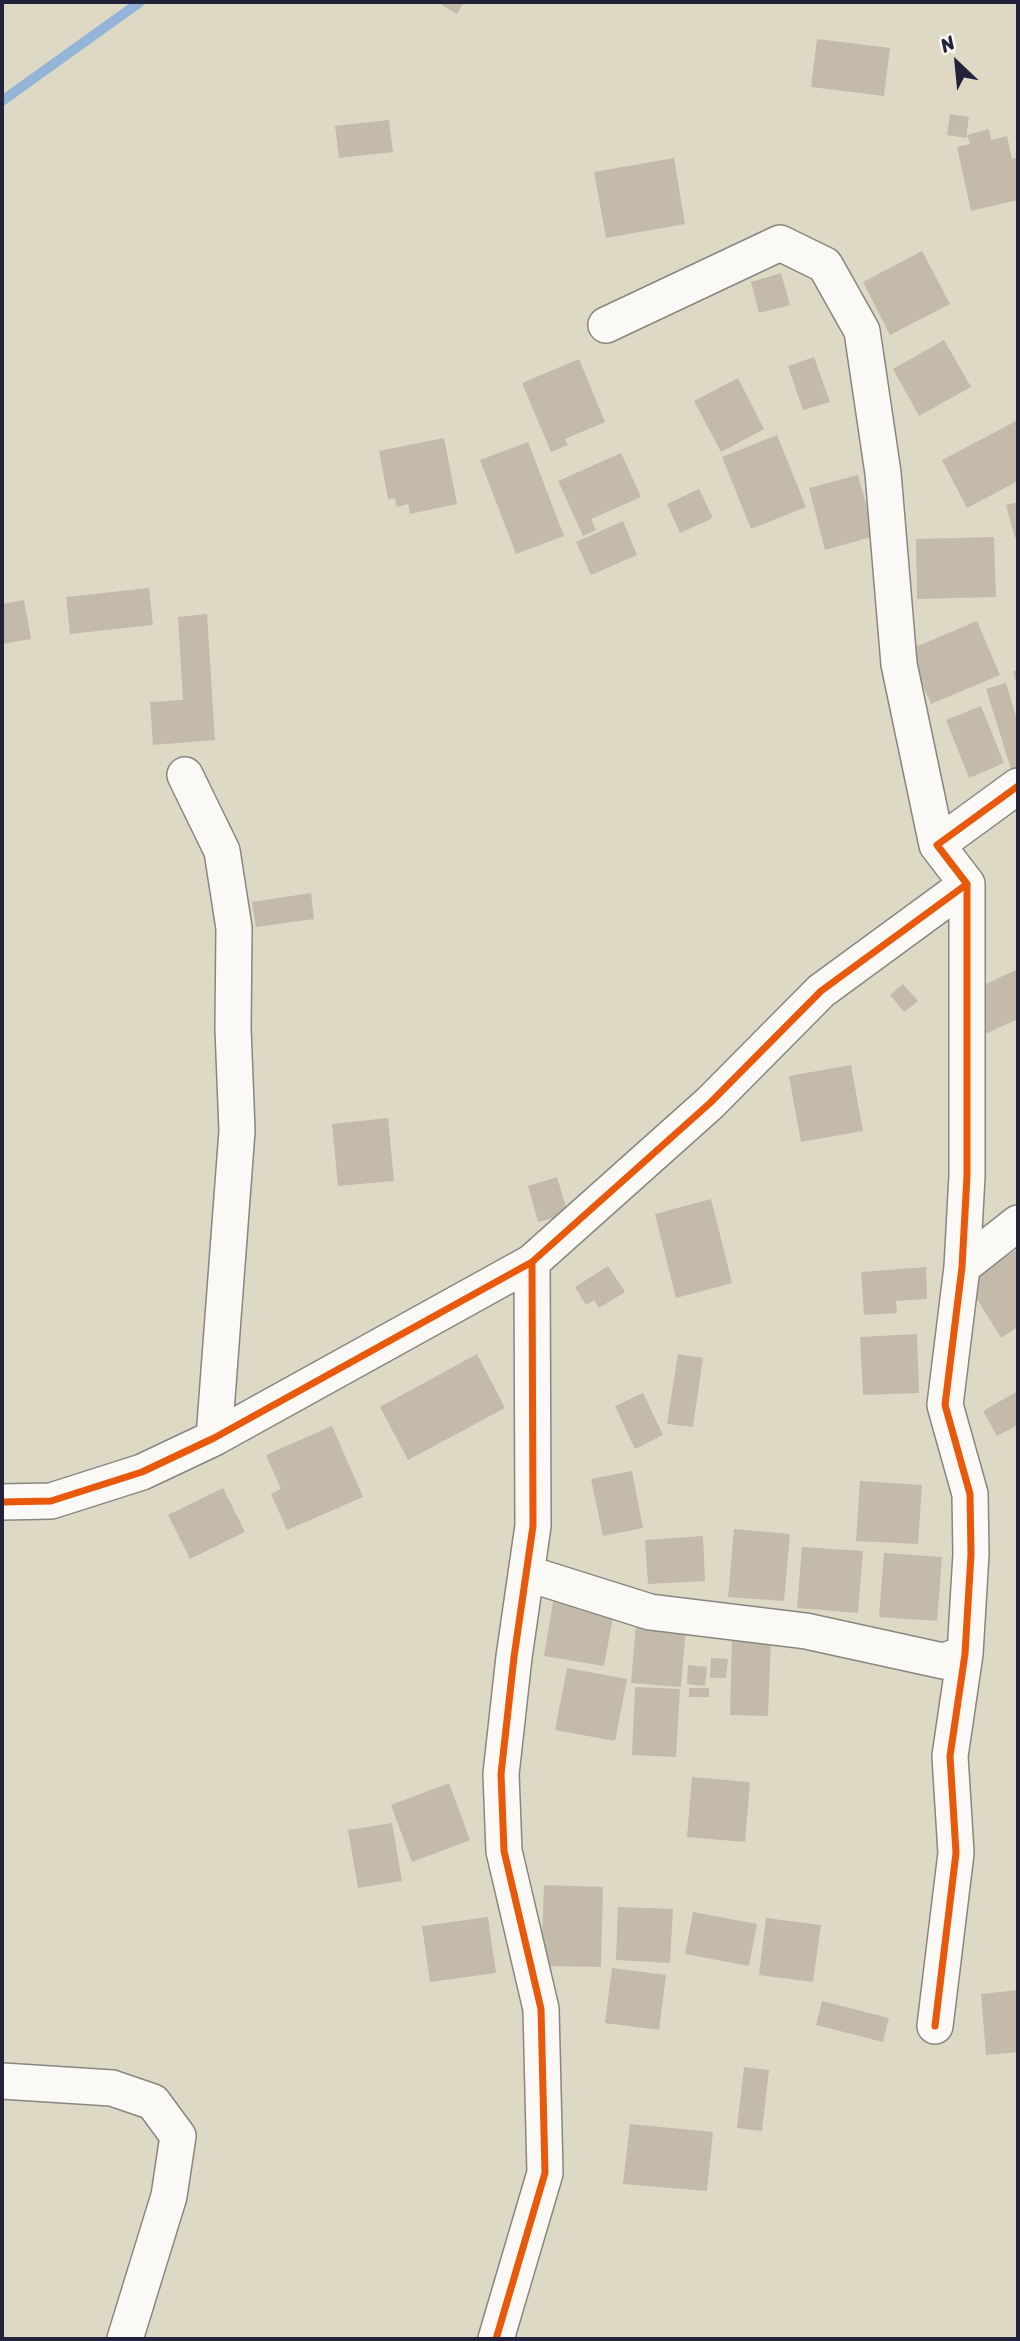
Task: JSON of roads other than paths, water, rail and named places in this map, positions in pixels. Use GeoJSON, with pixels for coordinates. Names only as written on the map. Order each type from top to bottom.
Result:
{"type":"FeatureCollection","features":[{"type":"Feature","properties":{"kind":"street"},"geometry":{"type":"LineString","coordinates":[[606,325],[780,243],[825,265],[862,331],[883,473],[899,664],[937,845],[967,884],[967,1176],[962,1266],[945,1405],[970,1494],[971,1554],[965,1654],[950,1756],[956,1853],[936,2026]]}},
{"type":"Feature","properties":{"kind":"street"},"geometry":{"type":"LineString","coordinates":[[185,775],[222,851],[234,928],[233,1028],[237,1131],[214,1438]]}},
{"type":"Feature","properties":{"kind":"street"},"geometry":{"type":"LineString","coordinates":[[937,845],[1018,786]]}},
{"type":"Feature","properties":{"kind":"street"},"geometry":{"type":"LineString","coordinates":[[2,1502],[51,1501],[142,1472],[214,1438],[532,1262],[710,1103],[821,991],[967,884]]}},
{"type":"Feature","properties":{"kind":"street"},"geometry":{"type":"LineString","coordinates":[[962,1266],[1018,1223]]}},
{"type":"Feature","properties":{"kind":"street"},"geometry":{"type":"LineString","coordinates":[[496,2339],[545,2174],[541,2009],[504,1852],[501,1774],[533,1526],[532,1262]]}},
{"type":"Feature","properties":{"kind":"street"},"geometry":{"type":"LineString","coordinates":[[526,1573],[650,1612],[806,1631],[943,1661],[965,1654]]}},
{"type":"Feature","properties":{"kind":"street"},"geometry":{"type":"LineString","coordinates":[[2,2081],[112,2088],[153,2102],[178,2136],[169,2196],[124,2339]]}},
{"type":"Feature","properties":{"kind":"waterway"},"geometry":{"type":"LineString","coordinates":[[2,101],[140,2]]}}]}
